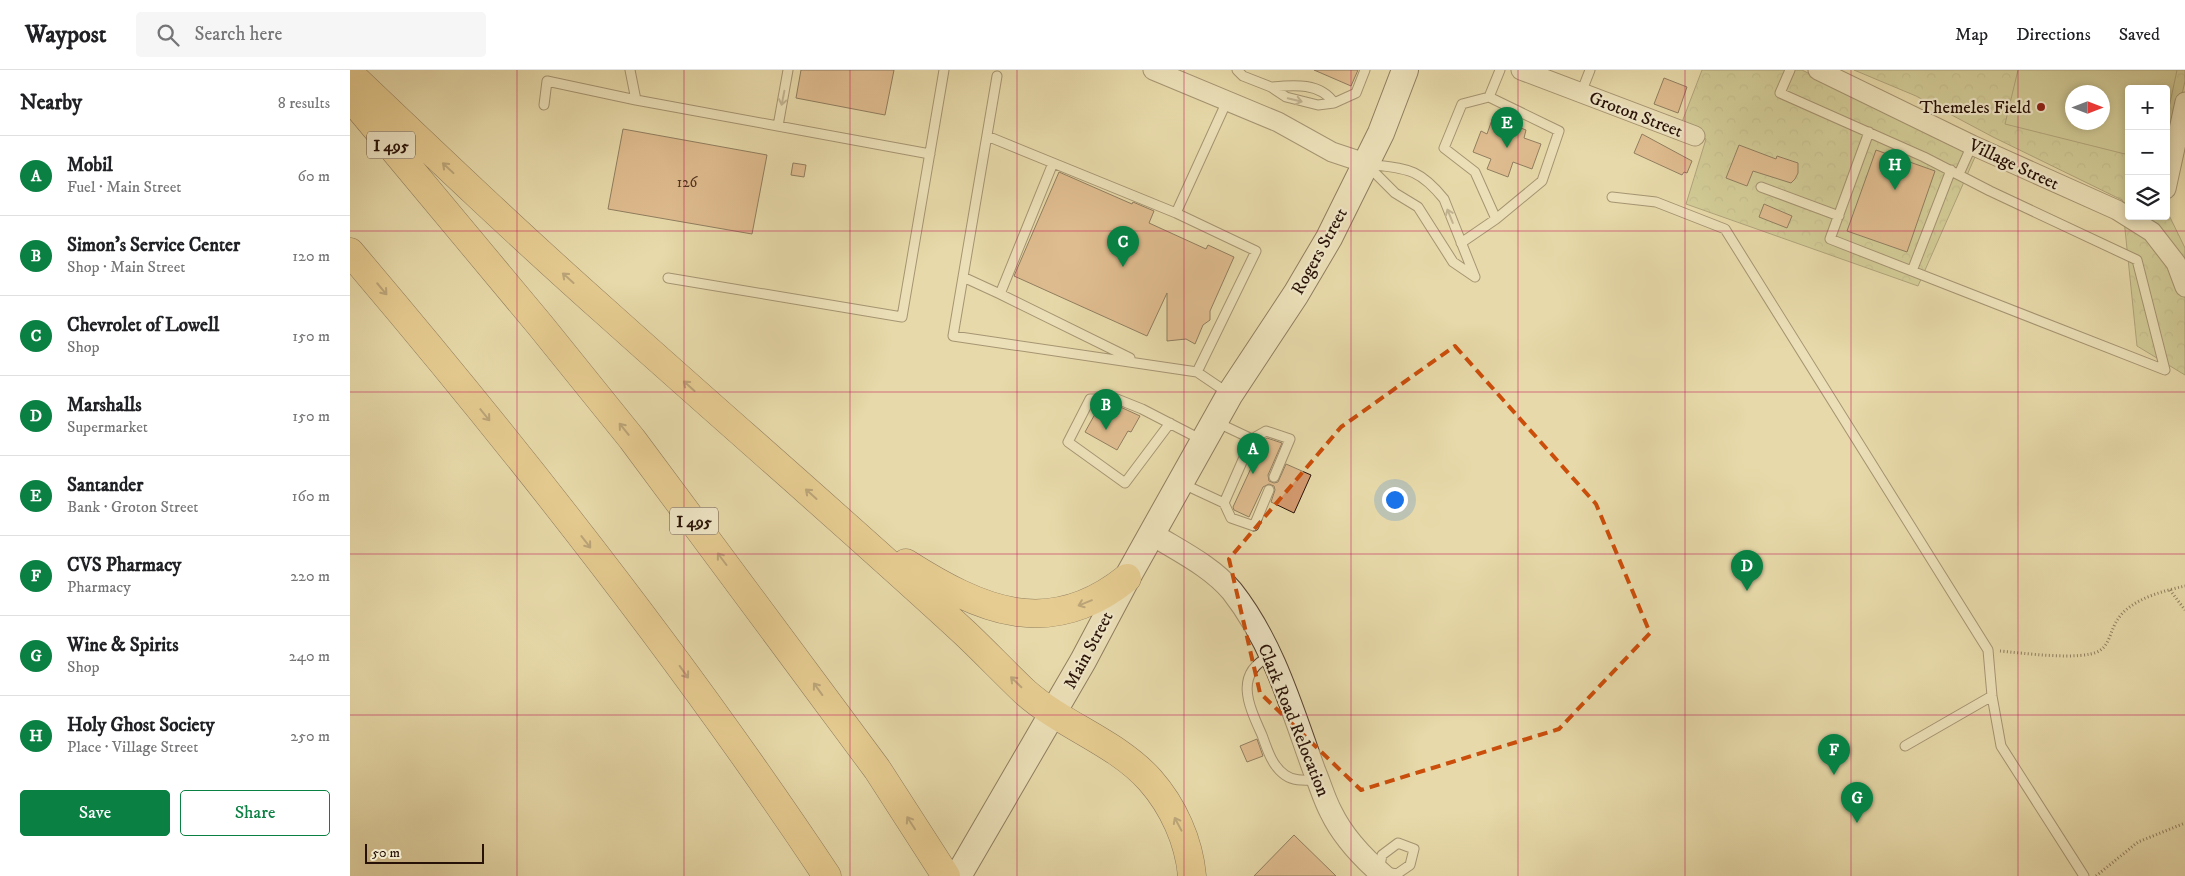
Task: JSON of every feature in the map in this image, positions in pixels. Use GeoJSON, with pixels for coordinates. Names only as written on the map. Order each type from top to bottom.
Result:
{"type":"FeatureCollection","features":[{"type":"Feature","properties":{"kind":"highway"},"geometry":{"type":"LineString","coordinates":[[350,74],[494,211],[847,526],[968,636],[1027,694],[1053,713],[1116,752],[1149,779],[1165,800],[1183,833],[1192,876]]}},
{"type":"Feature","properties":{"kind":"highway","name":"I 495"},"geometry":{"type":"LineString","coordinates":[[350,97],[540,325],[632,439],[876,769],[947,872]]}},
{"type":"Feature","properties":{"kind":"highway"},"geometry":{"type":"LineString","coordinates":[[350,252],[419,333],[640,611],[747,760],[827,876]]}},
{"type":"Feature","properties":{"kind":"highway"},"geometry":{"type":"LineString","coordinates":[[847,526],[934,581],[982,604],[1006,611],[1040,614],[1078,606],[1100,596],[1127,578]]}},
{"type":"Feature","properties":{"kind":"main road","name":"Rogers Street"},"geometry":{"type":"LineString","coordinates":[[1210,431],[1230,394],[1296,294],[1329,238],[1381,133],[1405,70]]}},
{"type":"Feature","properties":{"kind":"main road","name":"Main Street"},"geometry":{"type":"LineString","coordinates":[[947,872],[1053,713],[1210,431]]}},
{"type":"Feature","properties":{"kind":"street"},"geometry":{"type":"LineString","coordinates":[[1153,70],[1278,122],[1332,152],[1365,163]]}},
{"type":"Feature","properties":{"kind":"street","name":"Groton Street"},"geometry":{"type":"LineString","coordinates":[[1521,70],[1695,136]]}},
{"type":"Feature","properties":{"kind":"street","name":"Village Street"},"geometry":{"type":"LineString","coordinates":[[1818,70],[1972,145],[2117,210],[2154,224],[2176,263],[2185,287]]}},
{"type":"Feature","properties":{"kind":"street"},"geometry":{"type":"LineString","coordinates":[[2169,175],[2185,102]]}},
{"type":"Feature","properties":{"kind":"street","name":"Clark Road Relocation"},"geometry":{"type":"LineString","coordinates":[[1152,534],[1202,565],[1232,591],[1256,628],[1270,656],[1285,690],[1331,813],[1354,847],[1381,874]]}},
{"type":"Feature","properties":{"kind":"lane"},"geometry":{"type":"LineString","coordinates":[[630,70],[636,100]]}},
{"type":"Feature","properties":{"kind":"lane"},"geometry":{"type":"LineString","coordinates":[[778,126],[788,70]]}},
{"type":"Feature","properties":{"kind":"lane"},"geometry":{"type":"LineString","coordinates":[[668,278],[902,317],[944,70]]}},
{"type":"Feature","properties":{"kind":"lane"},"geometry":{"type":"LineString","coordinates":[[1236,70],[1243,76],[1272,87],[1286,97],[1318,105],[1334,103],[1356,93],[1365,70]]}},
{"type":"Feature","properties":{"kind":"lane"},"geometry":{"type":"LineString","coordinates":[[1488,97],[1500,70]]}},
{"type":"Feature","properties":{"kind":"lane"},"geometry":{"type":"LineString","coordinates":[[1581,93],[1590,70]]}},
{"type":"Feature","properties":{"kind":"lane"},"geometry":{"type":"LineString","coordinates":[[1790,70],[1780,93],[1868,132],[1955,172],[1990,191],[2137,260],[2165,370],[1830,239],[1868,132]]}},
{"type":"Feature","properties":{"kind":"lane"},"geometry":{"type":"LineString","coordinates":[[997,76],[953,336],[1197,372],[1230,394]]}},
{"type":"Feature","properties":{"kind":"lane"},"geometry":{"type":"LineString","coordinates":[[544,105],[547,81],[636,100],[930,154]]}},
{"type":"Feature","properties":{"kind":"lane"},"geometry":{"type":"LineString","coordinates":[[1272,87],[1306,85],[1329,96],[1334,103]]}},
{"type":"Feature","properties":{"kind":"lane"},"geometry":{"type":"LineString","coordinates":[[1461,243],[1496,219],[1542,181],[1559,131],[1488,97],[1462,104],[1444,148],[1475,172],[1496,219]]}},
{"type":"Feature","properties":{"kind":"lane"},"geometry":{"type":"LineString","coordinates":[[1176,213],[1227,101]]}},
{"type":"Feature","properties":{"kind":"lane"},"geometry":{"type":"LineString","coordinates":[[987,136],[1176,213],[1256,251],[1197,372]]}},
{"type":"Feature","properties":{"kind":"lane"},"geometry":{"type":"LineString","coordinates":[[1912,271],[1955,172],[1972,145]]}},
{"type":"Feature","properties":{"kind":"lane"},"geometry":{"type":"LineString","coordinates":[[1000,294],[1053,163]]}},
{"type":"Feature","properties":{"kind":"lane"},"geometry":{"type":"LineString","coordinates":[[1365,163],[1410,170],[1426,180],[1444,199],[1475,277],[1453,262],[1418,207],[1395,193],[1365,163]]}},
{"type":"Feature","properties":{"kind":"lane"},"geometry":{"type":"LineString","coordinates":[[1761,187],[1838,216]]}},
{"type":"Feature","properties":{"kind":"lane"},"geometry":{"type":"LineString","coordinates":[[1612,197],[1656,202],[1725,229],[1988,650],[1992,696],[2001,746],[2084,876]]}},
{"type":"Feature","properties":{"kind":"lane"},"geometry":{"type":"LineString","coordinates":[[963,277],[1139,363]]}},
{"type":"Feature","properties":{"kind":"lane"},"geometry":{"type":"LineString","coordinates":[[1170,423],[1125,483],[1068,442],[1090,399],[1117,398],[1170,423],[1252,439]]}},
{"type":"Feature","properties":{"kind":"lane"},"geometry":{"type":"LineString","coordinates":[[1224,503],[1252,439],[1266,431],[1290,439],[1274,477]]}},
{"type":"Feature","properties":{"kind":"lane"},"geometry":{"type":"LineString","coordinates":[[1181,483],[1224,503],[1231,518],[1254,526],[1269,490]]}},
{"type":"Feature","properties":{"kind":"lane"},"geometry":{"type":"LineString","coordinates":[[1270,656],[1258,662],[1249,675],[1246,689],[1250,707],[1273,762],[1284,774],[1296,780],[1318,780]]}},
{"type":"Feature","properties":{"kind":"lane"},"geometry":{"type":"LineString","coordinates":[[1905,746],[1992,696]]}},
{"type":"Feature","properties":{"kind":"path"},"geometry":{"type":"LineString","coordinates":[[1988,650],[2066,655],[2098,652],[2106,644],[2116,620],[2131,606],[2185,586]]}},
{"type":"Feature","properties":{"kind":"path"},"geometry":{"type":"LineString","coordinates":[[2170,590],[2185,610]]}},
{"type":"Feature","properties":{"kind":"path"},"geometry":{"type":"LineString","coordinates":[[2096,876],[2138,842],[2185,823]]}},
{"type":"Feature","properties":{"kind":"highlighted area"},"geometry":{"type":"Polygon","coordinates":[[[1455,346],[1596,504],[1650,633],[1559,729],[1361,790],[1260,693],[1229,559],[1341,427],[1455,346]]]}},
{"type":"Feature","properties":{"kind":"green space"},"geometry":{"type":"Polygon","coordinates":[[[1702,70],[1802,70],[1975,157],[1918,286],[1686,204],[1706,139],[1682,122],[1702,70]]]}},
{"type":"Feature","properties":{"kind":"green space"},"geometry":{"type":"Polygon","coordinates":[[[1854,70],[2185,70],[2185,81],[2170,149],[2170,85],[2125,85],[2125,220],[2170,220],[2170,217],[2185,248],[2185,375],[2137,346],[2122,200],[1993,137],[1916,96],[1854,70]]]}},
{"type":"Feature","properties":{"kind":"green space","name":"Themeles Field"},"geometry":{"type":"Polygon","coordinates":[[[2018,70],[2177,70],[2170,103],[2170,85],[2125,85],[2125,154],[2005,124],[2018,70]]]}},
{"type":"Feature","properties":{"kind":"building"},"geometry":{"type":"Polygon","coordinates":[[[801,70],[894,70],[885,115],[796,98],[801,70]]]}},
{"type":"Feature","properties":{"kind":"building"},"geometry":{"type":"Polygon","coordinates":[[[1314,70],[1358,70],[1351,86],[1314,70]]]}},
{"type":"Feature","properties":{"kind":"building"},"geometry":{"type":"Polygon","coordinates":[[[1664,78],[1687,87],[1678,113],[1654,104],[1664,78]]]}},
{"type":"Feature","properties":{"kind":"building"},"geometry":{"type":"Polygon","coordinates":[[[1493,117],[1526,130],[1524,138],[1541,144],[1532,169],[1513,162],[1508,177],[1487,169],[1491,159],[1473,152],[1481,131],[1487,134],[1493,117]]]}},
{"type":"Feature","properties":{"kind":"building"},"geometry":{"type":"Polygon","coordinates":[[[623,129],[767,155],[752,234],[608,209],[623,129]]]}},
{"type":"Feature","properties":{"kind":"building"},"geometry":{"type":"Polygon","coordinates":[[[1642,134],[1692,161],[1687,173],[1684,172],[1682,175],[1634,153],[1642,134]]]}},
{"type":"Feature","properties":{"kind":"building"},"geometry":{"type":"Polygon","coordinates":[[[1739,145],[1776,159],[1777,156],[1798,163],[1798,173],[1795,179],[1791,183],[1753,171],[1747,186],[1726,178],[1739,145]]]}},
{"type":"Feature","properties":{"kind":"building"},"geometry":{"type":"Polygon","coordinates":[[[1876,150],[1935,171],[1907,252],[1847,231],[1876,150]]]}},
{"type":"Feature","properties":{"kind":"building"},"geometry":{"type":"Polygon","coordinates":[[[793,163],[806,165],[804,177],[791,175],[793,163]]]}},
{"type":"Feature","properties":{"kind":"building"},"geometry":{"type":"Polygon","coordinates":[[[1059,172],[1132,204],[1133,202],[1154,211],[1149,223],[1206,249],[1208,245],[1234,257],[1210,311],[1210,320],[1203,325],[1195,344],[1186,339],[1167,341],[1167,293],[1147,336],[1014,276],[1059,172]]]}},
{"type":"Feature","properties":{"kind":"building"},"geometry":{"type":"Polygon","coordinates":[[[1764,204],[1792,216],[1787,228],[1759,217],[1764,204]]]}},
{"type":"Feature","properties":{"kind":"building"},"geometry":{"type":"Polygon","coordinates":[[[1100,405],[1105,405],[1113,410],[1116,405],[1140,416],[1131,432],[1128,431],[1117,450],[1085,432],[1100,405]]]}},
{"type":"Feature","properties":{"kind":"building"},"geometry":{"type":"Polygon","coordinates":[[[1267,438],[1282,443],[1268,475],[1269,481],[1278,482],[1286,464],[1311,475],[1294,513],[1271,502],[1275,490],[1274,486],[1269,484],[1263,487],[1249,517],[1234,510],[1233,507],[1264,440],[1267,438]]]}},
{"type":"Feature","properties":{"kind":"building"},"geometry":{"type":"Polygon","coordinates":[[[1257,739],[1263,756],[1247,762],[1240,746],[1257,739]]]}},
{"type":"Feature","properties":{"kind":"building"},"geometry":{"type":"Polygon","coordinates":[[[1294,835],[1336,876],[1254,876],[1294,835]]]}},
{"type":"Feature","properties":{"kind":"place","name":"Themeles Field"},"geometry":{"type":"Point","coordinates":[2041,107]}},
{"type":"Feature","properties":{"kind":"place","name":"Santander"},"geometry":{"type":"Point","coordinates":[1507,148]}},
{"type":"Feature","properties":{"kind":"place","name":"Holy Ghost Society"},"geometry":{"type":"Point","coordinates":[1895,190]}},
{"type":"Feature","properties":{"kind":"place","name":"Chevrolet of Lowell"},"geometry":{"type":"Point","coordinates":[1123,267]}},
{"type":"Feature","properties":{"kind":"place","name":"Simon's Service Center"},"geometry":{"type":"Point","coordinates":[1106,430]}},
{"type":"Feature","properties":{"kind":"place","name":"Mobil"},"geometry":{"type":"Point","coordinates":[1253,474]}},
{"type":"Feature","properties":{"kind":"place","name":"Marshalls"},"geometry":{"type":"Point","coordinates":[1747,591]}},
{"type":"Feature","properties":{"kind":"place","name":"CVS Pharmacy"},"geometry":{"type":"Point","coordinates":[1834,775]}},
{"type":"Feature","properties":{"kind":"place","name":"Wine & Spirits"},"geometry":{"type":"Point","coordinates":[1857,823]}}]}
